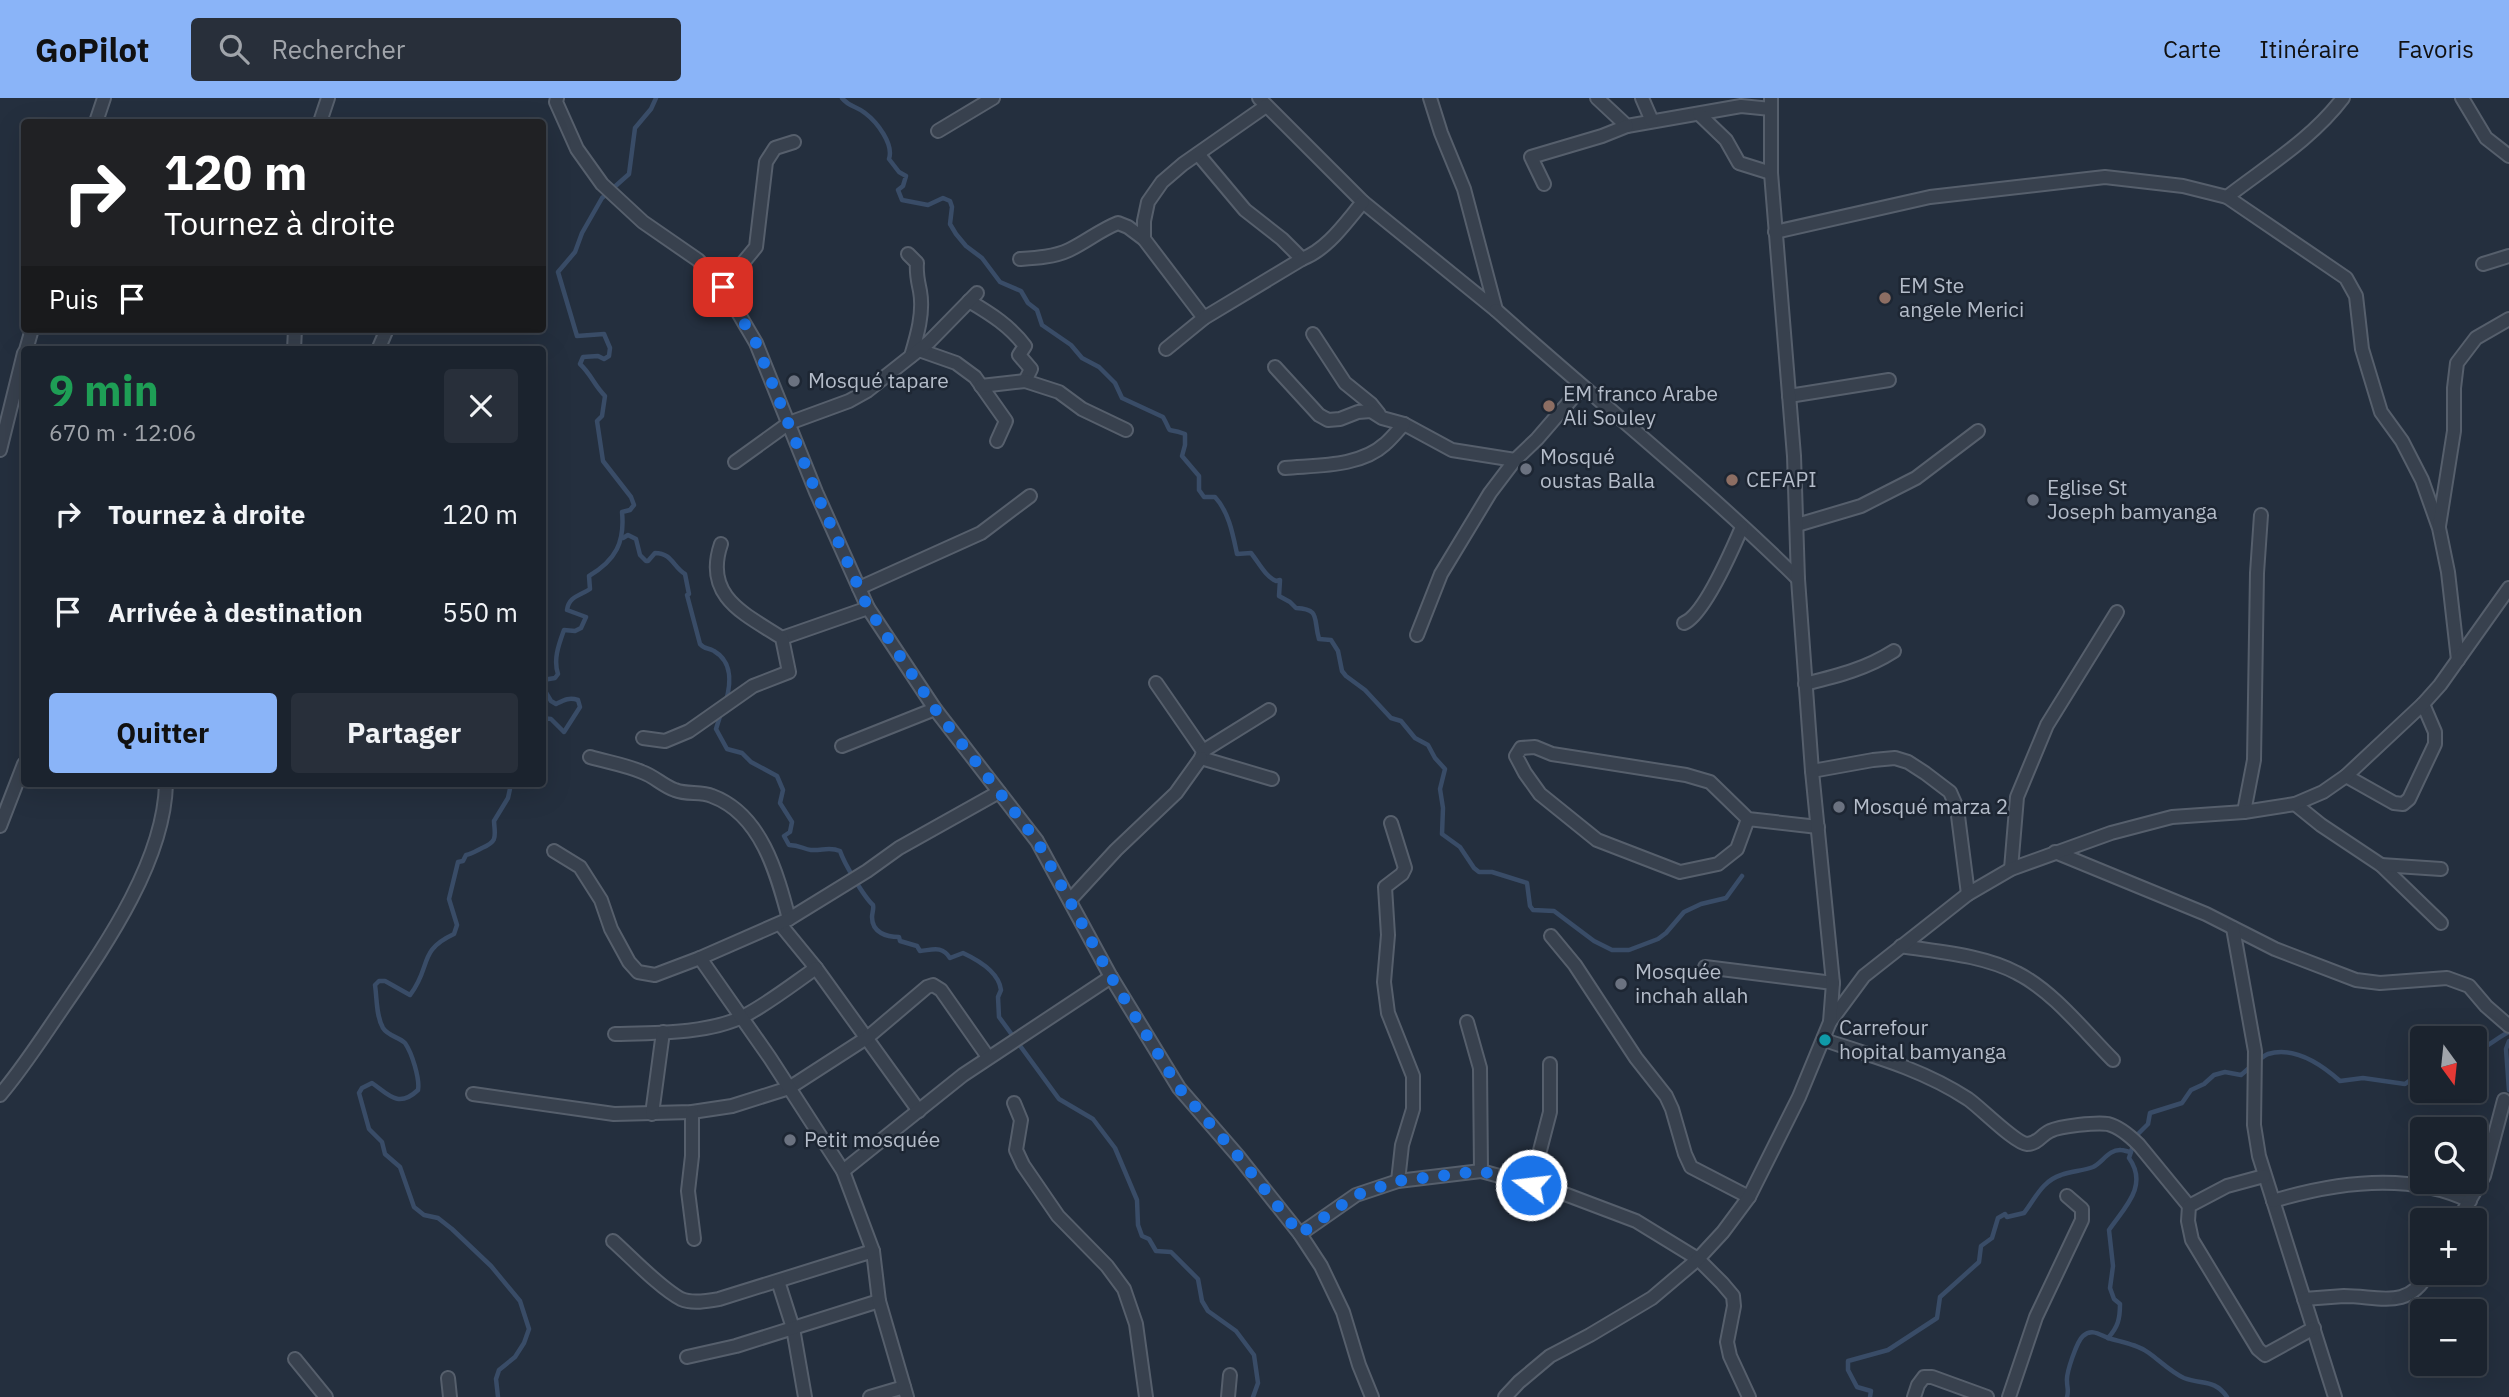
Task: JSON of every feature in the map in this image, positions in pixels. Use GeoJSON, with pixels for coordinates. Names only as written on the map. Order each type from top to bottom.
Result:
{"type":"FeatureCollection","features":[{"type":"Feature","properties":{"kind":"street"},"geometry":{"type":"LineString","coordinates":[[97,119],[104,98]]}},
{"type":"Feature","properties":{"kind":"street"},"geometry":{"type":"LineString","coordinates":[[321,119],[328,98]]}},
{"type":"Feature","properties":{"kind":"street"},"geometry":{"type":"LineString","coordinates":[[938,131],[993,98]]}},
{"type":"Feature","properties":{"kind":"street"},"geometry":{"type":"LineString","coordinates":[[1430,98],[1464,189],[1496,310]]}},
{"type":"Feature","properties":{"kind":"street"},"geometry":{"type":"LineString","coordinates":[[1597,98],[1628,126]]}},
{"type":"Feature","properties":{"kind":"street"},"geometry":{"type":"LineString","coordinates":[[1642,98],[1652,121]]}},
{"type":"Feature","properties":{"kind":"street"},"geometry":{"type":"LineString","coordinates":[[2227,197],[2302,141],[2332,113],[2343,98]]}},
{"type":"Feature","properties":{"kind":"street"},"geometry":{"type":"LineString","coordinates":[[2462,98],[2486,138],[2509,156]]}},
{"type":"Feature","properties":{"kind":"street"},"geometry":{"type":"LineString","coordinates":[[555,99],[577,149],[602,184],[643,222],[698,260],[723,287],[756,343],[816,492],[868,608],[935,709],[1037,841],[1111,977],[1179,1088],[1238,1156],[1300,1234],[1321,1266],[1343,1312],[1372,1397]]}},
{"type":"Feature","properties":{"kind":"street"},"geometry":{"type":"LineString","coordinates":[[1144,239],[1148,202],[1162,183],[1263,102],[1363,202],[1496,310],[1582,387],[1633,428],[1798,579]]}},
{"type":"Feature","properties":{"kind":"street"},"geometry":{"type":"LineString","coordinates":[[1505,1397],[1550,1356],[1652,1298],[1698,1259],[1723,1232],[1749,1197],[1824,1040],[1830,1022],[1833,983],[1805,684],[1789,396],[1770,173],[1771,103],[1628,126],[1531,158],[1544,184]]}},
{"type":"Feature","properties":{"kind":"street"},"geometry":{"type":"LineString","coordinates":[[1699,114],[1726,140],[1739,163],[1770,173]]}},
{"type":"Feature","properties":{"kind":"street"},"geometry":{"type":"LineString","coordinates":[[723,287],[756,247],[766,162],[775,148],[794,142]]}},
{"type":"Feature","properties":{"kind":"street"},"geometry":{"type":"LineString","coordinates":[[1198,153],[1245,210],[1282,239],[1302,259]]}},
{"type":"Feature","properties":{"kind":"street"},"geometry":{"type":"LineString","coordinates":[[1774,232],[1930,197],[2105,177],[2183,186],[2227,197],[2346,278],[2356,296],[2362,349],[2381,412],[2412,460],[2439,528],[2448,572],[2458,660]]}},
{"type":"Feature","properties":{"kind":"street"},"geometry":{"type":"LineString","coordinates":[[1166,349],[1205,318],[1314,254],[1363,202]]}},
{"type":"Feature","properties":{"kind":"street"},"geometry":{"type":"LineString","coordinates":[[1020,258],[1037,258],[1067,251],[1118,223],[1144,239],[1205,318]]}},
{"type":"Feature","properties":{"kind":"street"},"geometry":{"type":"LineString","coordinates":[[908,254],[917,263],[916,278],[920,292],[920,327],[915,353]]}},
{"type":"Feature","properties":{"kind":"street"},"geometry":{"type":"LineString","coordinates":[[2483,264],[2509,256]]}},
{"type":"Feature","properties":{"kind":"street"},"geometry":{"type":"LineString","coordinates":[[735,462],[789,423],[849,401],[867,391],[915,353],[973,297],[1015,332],[1025,346],[1019,355],[1031,369],[1026,381]]}},
{"type":"Feature","properties":{"kind":"street"},"geometry":{"type":"LineString","coordinates":[[2439,528],[2454,431],[2457,363],[2476,338],[2509,319]]}},
{"type":"Feature","properties":{"kind":"street"},"geometry":{"type":"LineString","coordinates":[[1312,334],[1345,383],[1371,404],[1381,418]]}},
{"type":"Feature","properties":{"kind":"street"},"geometry":{"type":"LineString","coordinates":[[915,353],[956,363],[975,377],[1006,421],[997,441]]}},
{"type":"Feature","properties":{"kind":"street"},"geometry":{"type":"LineString","coordinates":[[1275,367],[1319,415],[1328,420],[1371,411],[1381,418],[1404,424],[1452,450],[1515,460]]}},
{"type":"Feature","properties":{"kind":"street"},"geometry":{"type":"LineString","coordinates":[[0,450],[21,368]]}},
{"type":"Feature","properties":{"kind":"street"},"geometry":{"type":"LineString","coordinates":[[1789,396],[1889,380]]}},
{"type":"Feature","properties":{"kind":"street"},"geometry":{"type":"LineString","coordinates":[[981,386],[1026,381],[1059,392],[1082,409],[1126,430]]}},
{"type":"Feature","properties":{"kind":"street"},"geometry":{"type":"LineString","coordinates":[[1417,635],[1441,574],[1490,493],[1515,460],[1582,387]]}},
{"type":"Feature","properties":{"kind":"street"},"geometry":{"type":"LineString","coordinates":[[1285,468],[1346,462],[1368,455],[1384,446],[1404,424]]}},
{"type":"Feature","properties":{"kind":"street"},"geometry":{"type":"LineString","coordinates":[[1797,525],[1861,506],[1905,484],[1978,431]]}},
{"type":"Feature","properties":{"kind":"street"},"geometry":{"type":"LineString","coordinates":[[859,588],[981,533],[1030,496]]}},
{"type":"Feature","properties":{"kind":"street"},"geometry":{"type":"LineString","coordinates":[[2244,812],[2254,760],[2257,573],[2261,515]]}},
{"type":"Feature","properties":{"kind":"street"},"geometry":{"type":"LineString","coordinates":[[1684,623],[1690,621],[1706,599],[1742,527]]}},
{"type":"Feature","properties":{"kind":"street"},"geometry":{"type":"LineString","coordinates":[[643,738],[665,741],[689,731],[753,686],[789,672],[782,638],[743,613],[726,598],[719,584],[715,561],[721,544]]}},
{"type":"Feature","properties":{"kind":"street"},"geometry":{"type":"LineString","coordinates":[[1830,1022],[1864,976],[1968,894],[2011,869],[2111,833],[2172,817],[2244,812],[2295,804],[2323,792],[2346,776],[2423,704],[2509,588]]}},
{"type":"Feature","properties":{"kind":"street"},"geometry":{"type":"LineString","coordinates":[[782,638],[868,608]]}},
{"type":"Feature","properties":{"kind":"street"},"geometry":{"type":"LineString","coordinates":[[2011,869],[2017,797],[2047,725],[2118,612]]}},
{"type":"Feature","properties":{"kind":"street"},"geometry":{"type":"LineString","coordinates":[[1805,684],[1852,673],[1894,651]]}},
{"type":"Feature","properties":{"kind":"street"},"geometry":{"type":"LineString","coordinates":[[1156,683],[1202,755],[1272,779]]}},
{"type":"Feature","properties":{"kind":"street"},"geometry":{"type":"LineString","coordinates":[[2346,776],[2394,803],[2403,804],[2409,799],[2435,744],[2435,732],[2423,704]]}},
{"type":"Feature","properties":{"kind":"street"},"geometry":{"type":"LineString","coordinates":[[842,746],[935,709]]}},
{"type":"Feature","properties":{"kind":"street"},"geometry":{"type":"LineString","coordinates":[[1070,900],[1115,850],[1176,793],[1202,755],[1269,710]]}},
{"type":"Feature","properties":{"kind":"street"},"geometry":{"type":"LineString","coordinates":[[1748,819],[1737,849],[1718,864],[1680,872],[1597,841],[1540,794],[1516,756],[1521,748],[1535,747],[1552,754],[1686,775],[1710,782],[1748,819],[1818,827]]}},
{"type":"Feature","properties":{"kind":"street"},"geometry":{"type":"LineString","coordinates":[[590,757],[643,772],[673,790],[686,794],[710,795],[735,808],[754,828],[781,890],[785,921],[919,1111]]}},
{"type":"Feature","properties":{"kind":"street"},"geometry":{"type":"LineString","coordinates":[[1812,771],[1895,758],[1908,762],[1950,792],[1957,808],[1968,894]]}},
{"type":"Feature","properties":{"kind":"street"},"geometry":{"type":"LineString","coordinates":[[0,826],[21,772]]}},
{"type":"Feature","properties":{"kind":"street"},"geometry":{"type":"LineString","coordinates":[[0,1095],[16,1076],[88,970],[134,892],[149,861],[158,832],[166,787]]}},
{"type":"Feature","properties":{"kind":"street"},"geometry":{"type":"LineString","coordinates":[[554,851],[580,867],[601,900],[611,929],[629,962],[638,972],[655,975],[785,921],[867,871],[899,848],[999,792]]}},
{"type":"Feature","properties":{"kind":"street"},"geometry":{"type":"LineString","coordinates":[[2295,804],[2381,865],[2441,923]]}},
{"type":"Feature","properties":{"kind":"street"},"geometry":{"type":"LineString","coordinates":[[1391,822],[1405,868],[1402,874],[1385,887],[1388,935],[1384,982],[1388,1013],[1413,1076],[1413,1109],[1402,1144],[1398,1181]]}},
{"type":"Feature","properties":{"kind":"street"},"geometry":{"type":"LineString","coordinates":[[2055,852],[2206,914],[2275,949],[2356,980],[2381,983],[2447,978],[2469,986],[2506,1024]]}},
{"type":"Feature","properties":{"kind":"street"},"geometry":{"type":"LineString","coordinates":[[2381,865],[2441,869]]}},
{"type":"Feature","properties":{"kind":"street"},"geometry":{"type":"LineString","coordinates":[[2233,928],[2255,1051],[2254,1125],[2264,1176],[2335,1397]]}},
{"type":"Feature","properties":{"kind":"street"},"geometry":{"type":"LineString","coordinates":[[1551,936],[1576,965],[1636,1058],[1666,1096],[1691,1167],[1749,1197]]}},
{"type":"Feature","properties":{"kind":"street"},"geometry":{"type":"LineString","coordinates":[[1901,946],[1980,960],[2016,972],[2039,986],[2113,1060]]}},
{"type":"Feature","properties":{"kind":"street"},"geometry":{"type":"LineString","coordinates":[[700,958],[843,1171],[873,1251],[879,1301],[905,1392],[870,1397]]}},
{"type":"Feature","properties":{"kind":"street"},"geometry":{"type":"LineString","coordinates":[[1705,967],[1833,983]]}},
{"type":"Feature","properties":{"kind":"street"},"geometry":{"type":"LineString","coordinates":[[615,1034],[705,1028],[742,1017],[816,968]]}},
{"type":"Feature","properties":{"kind":"street"},"geometry":{"type":"LineString","coordinates":[[843,1171],[993,1054],[1111,977]]}},
{"type":"Feature","properties":{"kind":"street"},"geometry":{"type":"LineString","coordinates":[[473,1094],[614,1114],[692,1112],[732,1106],[789,1088],[867,1037],[933,985],[942,990],[993,1054]]}},
{"type":"Feature","properties":{"kind":"street"},"geometry":{"type":"LineString","coordinates":[[1467,1022],[1480,1068],[1481,1171]]}},
{"type":"Feature","properties":{"kind":"street"},"geometry":{"type":"LineString","coordinates":[[652,1114],[663,1032]]}},
{"type":"Feature","properties":{"kind":"street"},"geometry":{"type":"LineString","coordinates":[[1824,1040],[1925,1075],[1983,1109],[2018,1142],[2037,1142],[2047,1132],[2059,1128],[2107,1124],[2135,1141],[2189,1206],[2188,1221],[2192,1240],[2258,1349],[2265,1355],[2314,1328]]}},
{"type":"Feature","properties":{"kind":"street"},"geometry":{"type":"LineString","coordinates":[[1531,1185],[1550,1112],[1550,1063]]}},
{"type":"Feature","properties":{"kind":"street"},"geometry":{"type":"LineString","coordinates":[[2466,1208],[2484,1176],[2504,1100]]}},
{"type":"Feature","properties":{"kind":"street"},"geometry":{"type":"LineString","coordinates":[[1014,1103],[1021,1120],[1016,1150],[1023,1165],[1058,1216],[1107,1266],[1124,1289],[1136,1324],[1146,1397]]}},
{"type":"Feature","properties":{"kind":"street"},"geometry":{"type":"LineString","coordinates":[[692,1112],[692,1156],[688,1191],[694,1239]]}},
{"type":"Feature","properties":{"kind":"street"},"geometry":{"type":"LineString","coordinates":[[1300,1234],[1356,1195],[1398,1181],[1481,1171],[1562,1193],[1636,1221],[1698,1259],[1733,1296],[1734,1306],[1727,1342],[1730,1356],[1749,1397]]}},
{"type":"Feature","properties":{"kind":"street"},"geometry":{"type":"LineString","coordinates":[[2189,1206],[2227,1186],[2264,1176]]}},
{"type":"Feature","properties":{"kind":"street"},"geometry":{"type":"LineString","coordinates":[[2273,1201],[2355,1184],[2406,1183],[2450,1191],[2470,1201]]}},
{"type":"Feature","properties":{"kind":"street"},"geometry":{"type":"LineString","coordinates":[[2009,1397],[2036,1317],[2082,1220],[2082,1209],[2067,1196]]}},
{"type":"Feature","properties":{"kind":"street"},"geometry":{"type":"LineString","coordinates":[[613,1241],[682,1300],[701,1302],[719,1299],[873,1251]]}},
{"type":"Feature","properties":{"kind":"street"},"geometry":{"type":"LineString","coordinates":[[778,1281],[793,1328],[805,1397]]}},
{"type":"Feature","properties":{"kind":"street"},"geometry":{"type":"LineString","coordinates":[[2304,1299],[2346,1296],[2395,1300],[2420,1285]]}},
{"type":"Feature","properties":{"kind":"street"},"geometry":{"type":"LineString","coordinates":[[687,1357],[736,1346],[879,1301]]}},
{"type":"Feature","properties":{"kind":"street"},"geometry":{"type":"LineString","coordinates":[[295,1359],[326,1397]]}},
{"type":"Feature","properties":{"kind":"street"},"geometry":{"type":"LineString","coordinates":[[1228,1397],[1230,1375]]}},
{"type":"Feature","properties":{"kind":"street"},"geometry":{"type":"LineString","coordinates":[[1914,1397],[1924,1377],[1932,1377],[1987,1397]]}},
{"type":"Feature","properties":{"kind":"street"},"geometry":{"type":"LineString","coordinates":[[448,1378],[450,1397]]}},
{"type":"Feature","properties":{"kind":"waterway"},"geometry":{"type":"LineString","coordinates":[[546,680],[555,678],[558,674],[556,657],[564,630],[575,631],[581,628],[586,617],[567,610],[568,605],[590,589],[589,576],[612,557],[620,541],[622,512],[630,510],[634,505],[631,497],[603,461],[597,421],[602,416],[605,396],[580,364],[583,357],[598,356],[604,359],[609,356],[610,348],[604,334],[577,336],[558,272],[575,252],[582,233],[602,198],[629,174],[635,128],[651,109],[656,98]]}},
{"type":"Feature","properties":{"kind":"waterway"},"geometry":{"type":"LineString","coordinates":[[842,98],[870,117],[883,134],[889,147],[889,159],[899,172],[906,176],[903,186],[898,190],[902,200],[928,205],[943,198],[950,201],[950,224],[956,234],[982,258],[1000,282],[1021,291],[1028,303],[1037,310],[1042,325],[1071,345],[1082,358],[1099,367],[1115,383],[1122,398],[1163,417],[1170,430],[1185,434],[1182,456],[1199,476],[1199,490],[1204,497],[1215,497],[1224,510],[1237,554],[1251,553],[1269,576],[1276,581],[1280,580],[1279,596],[1296,608],[1313,613],[1319,639],[1331,640],[1338,651],[1342,671],[1346,676],[1365,690],[1391,718],[1401,721],[1415,738],[1428,745],[1445,769],[1440,789],[1443,808],[1442,834],[1460,847],[1474,868],[1479,872],[1492,872],[1527,883],[1533,910],[1554,911],[1594,941],[1612,950],[1629,950],[1658,939],[1684,912],[1701,904],[1726,898],[1742,876]]}},
{"type":"Feature","properties":{"kind":"waterway"},"geometry":{"type":"LineString","coordinates":[[623,538],[628,535],[636,539],[640,555],[646,561],[655,553],[665,555],[685,574],[687,595],[700,644],[720,656],[729,673],[726,701]]}},
{"type":"Feature","properties":{"kind":"waterway"},"geometry":{"type":"LineString","coordinates":[[546,693],[556,704],[575,699],[580,707],[564,732],[551,719],[546,718]]}},
{"type":"Feature","properties":{"kind":"waterway"},"geometry":{"type":"LineString","coordinates":[[721,713],[716,729],[727,749],[742,753],[751,762],[777,776],[783,790],[780,803],[792,822],[790,832],[784,836],[789,845],[811,850],[840,851],[855,880],[873,905],[872,917],[877,930],[885,935],[899,937],[900,941],[917,946],[920,951],[940,950],[950,958],[963,953],[992,972],[1001,990],[998,997],[999,1017],[1059,1099],[1093,1119],[1115,1148],[1137,1200],[1138,1225],[1142,1236],[1149,1239],[1156,1251],[1171,1252],[1198,1279],[1202,1301],[1208,1311],[1236,1331],[1254,1355],[1258,1383],[1253,1397]]}},
{"type":"Feature","properties":{"kind":"waterway"},"geometry":{"type":"LineString","coordinates":[[498,1397],[496,1379],[499,1370],[515,1357],[529,1329],[520,1301],[491,1266],[452,1229],[438,1218],[424,1215],[414,1207],[400,1167],[385,1154],[382,1142],[369,1129],[359,1093],[362,1088],[372,1083],[388,1095],[399,1099],[411,1096],[418,1090],[417,1073],[408,1047],[385,1031],[381,1023],[375,985],[379,981],[385,981],[410,995],[430,953],[442,940],[454,934],[457,925],[449,899],[458,862],[493,841],[494,821],[508,798],[510,787]]}},
{"type":"Feature","properties":{"kind":"waterway"},"geometry":{"type":"LineString","coordinates":[[2487,1046],[2509,1032]]}},
{"type":"Feature","properties":{"kind":"waterway"},"geometry":{"type":"LineString","coordinates":[[2509,1041],[2506,1049],[2509,1090]]}},
{"type":"Feature","properties":{"kind":"waterway"},"geometry":{"type":"LineString","coordinates":[[2108,1338],[2120,1314],[2120,1304],[2114,1299],[2110,1288],[2113,1266],[2109,1230],[2132,1196],[2136,1178],[2129,1158],[2136,1136],[2148,1124],[2150,1113],[2182,1103],[2191,1090],[2214,1075],[2225,1072],[2241,1075],[2258,1060],[2278,1052],[2307,1058],[2340,1081],[2363,1078],[2405,1084],[2410,1080]]}},
{"type":"Feature","properties":{"kind":"waterway"},"geometry":{"type":"LineString","coordinates":[[1870,1397],[1871,1391],[1857,1387],[1848,1370],[1848,1361],[1888,1350],[1937,1318],[1940,1297],[1979,1262],[1981,1246],[1992,1238],[1998,1218],[2005,1214],[2007,1217],[2024,1213],[2039,1191],[2054,1178],[2093,1167],[2117,1150],[2131,1152]]}},
{"type":"Feature","properties":{"kind":"waterway"},"geometry":{"type":"LineString","coordinates":[[2067,1397],[2067,1377],[2075,1350],[2083,1336],[2093,1332],[2139,1347],[2180,1376],[2218,1387],[2227,1397]]}},
{"type":"Feature","properties":{"kind":"place","name":"EM Ste angele Merici"},"geometry":{"type":"Point","coordinates":[1885,298]}},
{"type":"Feature","properties":{"kind":"place","name":"Mosqué tapare"},"geometry":{"type":"Point","coordinates":[794,381]}},
{"type":"Feature","properties":{"kind":"place","name":"EM franco Arabe Ali Souley"},"geometry":{"type":"Point","coordinates":[1549,406]}},
{"type":"Feature","properties":{"kind":"place","name":"Mosqué oustas Balla"},"geometry":{"type":"Point","coordinates":[1526,469]}},
{"type":"Feature","properties":{"kind":"place","name":"CEFAPI"},"geometry":{"type":"Point","coordinates":[1732,480]}},
{"type":"Feature","properties":{"kind":"place","name":"Eglise St Joseph bamyanga"},"geometry":{"type":"Point","coordinates":[2033,500]}},
{"type":"Feature","properties":{"kind":"place","name":"Mosqué marza 2"},"geometry":{"type":"Point","coordinates":[1839,807]}},
{"type":"Feature","properties":{"kind":"place","name":"Mosquée inchah allah"},"geometry":{"type":"Point","coordinates":[1621,984]}},
{"type":"Feature","properties":{"kind":"place","name":"Carrefour hopital bamyanga"},"geometry":{"type":"Point","coordinates":[1825,1040]}},
{"type":"Feature","properties":{"kind":"place","name":"Petit mosquée"},"geometry":{"type":"Point","coordinates":[790,1140]}},
{"type":"Feature","properties":{"kind":"route"},"geometry":{"type":"LineString","coordinates":[[723,287],[756,343],[816,492],[868,608],[935,709],[1037,841],[1111,977],[1179,1088],[1300,1234],[1356,1195],[1398,1181],[1481,1171],[1531,1185]]}}]}
